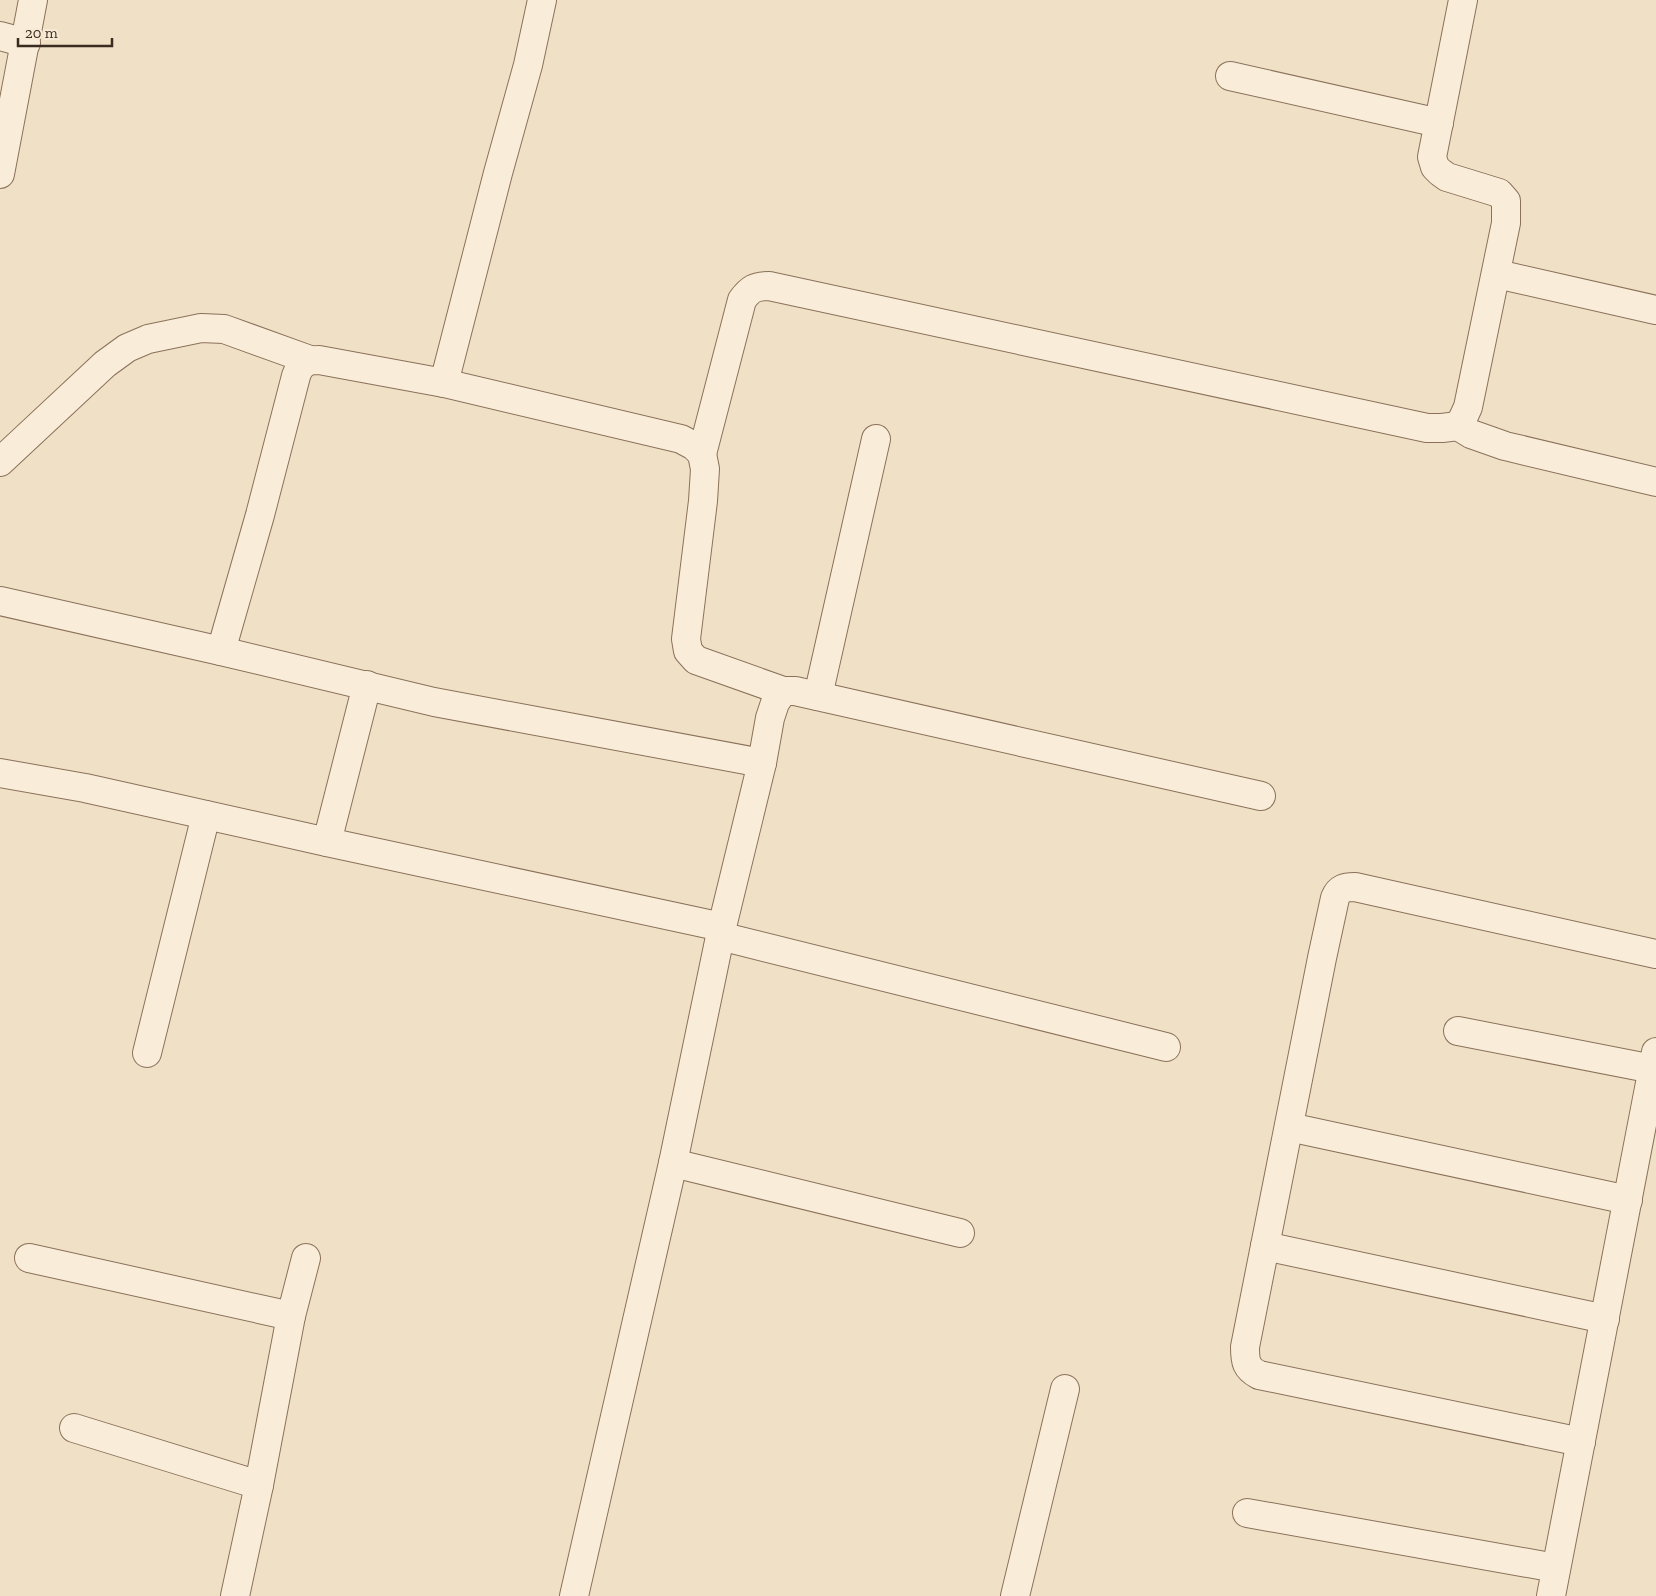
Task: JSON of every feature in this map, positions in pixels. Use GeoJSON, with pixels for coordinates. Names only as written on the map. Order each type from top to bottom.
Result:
{"type":"FeatureCollection","features":[{"type":"Feature","properties":{"kind":"street"},"geometry":{"type":"LineString","coordinates":[[1,168],[13,39],[34,0]]}},
{"type":"Feature","properties":{"kind":"street"},"geometry":{"type":"LineString","coordinates":[[444,383],[528,65],[542,0]]}},
{"type":"Feature","properties":{"kind":"street"},"geometry":{"type":"LineString","coordinates":[[1458,426],[1468,407],[1497,274],[1506,223],[1506,201],[1499,193],[1447,176],[1435,167],[1432,157],[1463,0]]}},
{"type":"Feature","properties":{"kind":"street"},"geometry":{"type":"LineString","coordinates":[[1230,76],[1439,123]]}},
{"type":"Feature","properties":{"kind":"street"},"geometry":{"type":"LineString","coordinates":[[1497,274],[1656,310]]}},
{"type":"Feature","properties":{"kind":"street"},"geometry":{"type":"LineString","coordinates":[[1261,796],[818,696],[795,691],[783,691],[696,660],[688,651],[686,639],[703,502],[705,469],[702,454],[742,300],[749,290],[757,286],[784,289],[1427,428],[1458,426],[1471,434],[1505,446],[1656,482]]}},
{"type":"Feature","properties":{"kind":"street"},"geometry":{"type":"LineString","coordinates":[[0,462],[105,364],[127,348],[148,339],[201,328],[224,329],[310,360],[319,360],[444,383],[681,439],[694,446],[702,454]]}},
{"type":"Feature","properties":{"kind":"street"},"geometry":{"type":"LineString","coordinates":[[221,650],[260,515],[296,376],[299,367],[310,360]]}},
{"type":"Feature","properties":{"kind":"street"},"geometry":{"type":"LineString","coordinates":[[818,696],[876,439]]}},
{"type":"Feature","properties":{"kind":"street"},"geometry":{"type":"LineString","coordinates":[[0,601],[221,650],[434,702],[762,763]]}},
{"type":"Feature","properties":{"kind":"street"},"geometry":{"type":"LineString","coordinates":[[327,842],[367,685]]}},
{"type":"Feature","properties":{"kind":"street"},"geometry":{"type":"LineString","coordinates":[[574,1596],[674,1163],[722,932],[762,763],[770,718],[775,703],[783,691]]}},
{"type":"Feature","properties":{"kind":"street"},"geometry":{"type":"LineString","coordinates":[[0,773],[85,788],[722,932],[1166,1047]]}},
{"type":"Feature","properties":{"kind":"street"},"geometry":{"type":"LineString","coordinates":[[147,1053],[206,815]]}},
{"type":"Feature","properties":{"kind":"street"},"geometry":{"type":"LineString","coordinates":[[1581,1442],[1259,1375],[1250,1370],[1245,1362],[1245,1347],[1322,958],[1335,898],[1340,890],[1347,887],[1355,888],[1656,954]]}},
{"type":"Feature","properties":{"kind":"street"},"geometry":{"type":"LineString","coordinates":[[1458,1031],[1654,1060],[1551,1596]]}},
{"type":"Feature","properties":{"kind":"street"},"geometry":{"type":"LineString","coordinates":[[1289,1127],[1628,1200]]}},
{"type":"Feature","properties":{"kind":"street"},"geometry":{"type":"LineString","coordinates":[[674,1163],[960,1233]]}},
{"type":"Feature","properties":{"kind":"street"},"geometry":{"type":"LineString","coordinates":[[1265,1246],[1605,1319]]}},
{"type":"Feature","properties":{"kind":"street"},"geometry":{"type":"LineString","coordinates":[[30,1258],[291,1316]]}},
{"type":"Feature","properties":{"kind":"street"},"geometry":{"type":"LineString","coordinates":[[235,1596],[259,1485],[291,1316],[306,1258]]}},
{"type":"Feature","properties":{"kind":"street"},"geometry":{"type":"LineString","coordinates":[[1015,1596],[1064,1389]]}},
{"type":"Feature","properties":{"kind":"street"},"geometry":{"type":"LineString","coordinates":[[74,1428],[259,1485]]}},
{"type":"Feature","properties":{"kind":"street"},"geometry":{"type":"LineString","coordinates":[[1247,1513],[1556,1568]]}}]}
